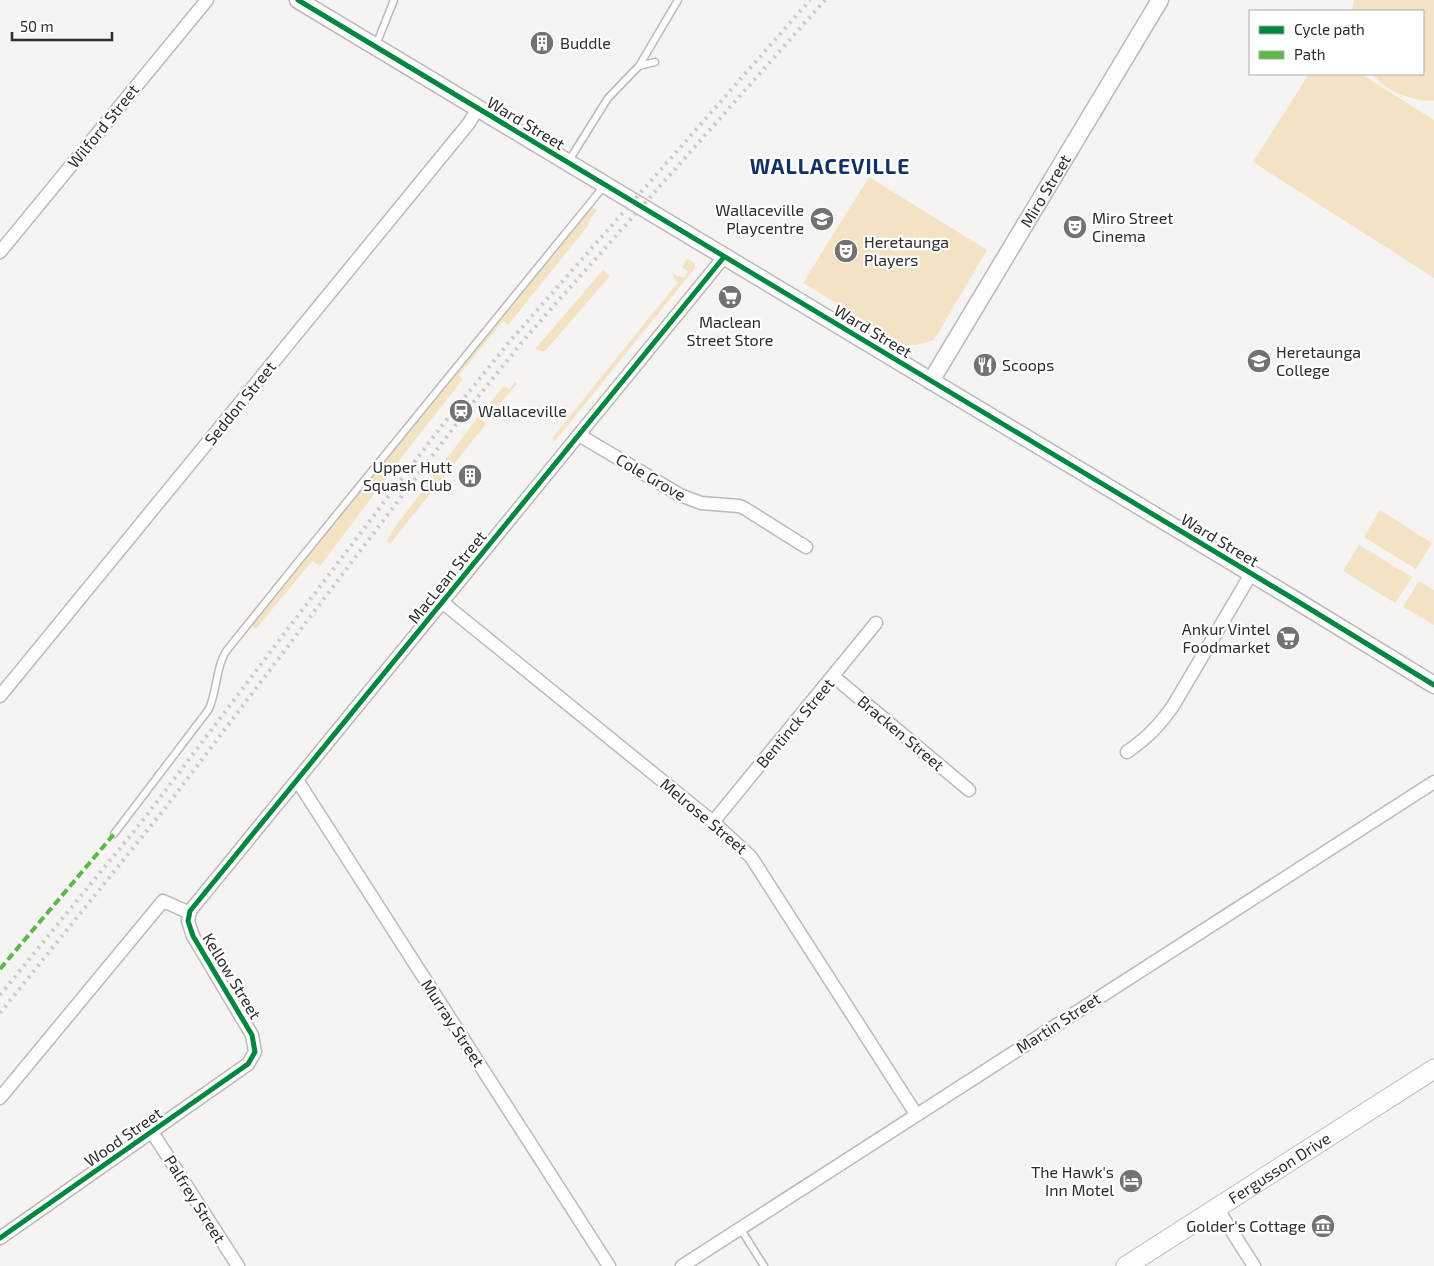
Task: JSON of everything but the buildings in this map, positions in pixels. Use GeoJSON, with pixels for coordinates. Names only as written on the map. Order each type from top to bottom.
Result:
{"type":"FeatureCollection","features":[{"type":"Feature","properties":{"kind":"main road","name":"Fergusson Drive"},"geometry":{"type":"LineString","coordinates":[[1126,1266],[1434,1069]]}},
{"type":"Feature","properties":{"kind":"street","name":"Wilford Street"},"geometry":{"type":"LineString","coordinates":[[0,252],[207,0]]}},
{"type":"Feature","properties":{"kind":"street","name":"Ward Street"},"geometry":{"type":"LineString","coordinates":[[298,0],[1434,685]]}},
{"type":"Feature","properties":{"kind":"street","name":"Miro Street"},"geometry":{"type":"LineString","coordinates":[[931,381],[1160,0]]}},
{"type":"Feature","properties":{"kind":"street","name":"Seddon Street"},"geometry":{"type":"LineString","coordinates":[[0,696],[469,123],[478,108]]}},
{"type":"Feature","properties":{"kind":"street","name":"MacLean Street"},"geometry":{"type":"LineString","coordinates":[[190,913],[194,905],[724,257]]}},
{"type":"Feature","properties":{"kind":"street","name":"Cole Grove"},"geometry":{"type":"LineString","coordinates":[[579,435],[680,495],[701,503],[744,508],[806,547]]}},
{"type":"Feature","properties":{"kind":"street"},"geometry":{"type":"LineString","coordinates":[[1127,752],[1152,732],[1168,712],[1251,574]]}},
{"type":"Feature","properties":{"kind":"street","name":"Melrose Street"},"geometry":{"type":"LineString","coordinates":[[442,602],[712,822],[751,856],[916,1114]]}},
{"type":"Feature","properties":{"kind":"street","name":"Bentinck Street"},"geometry":{"type":"LineString","coordinates":[[712,822],[876,624]]}},
{"type":"Feature","properties":{"kind":"street","name":"Bracken Street"},"geometry":{"type":"LineString","coordinates":[[833,676],[969,790]]}},
{"type":"Feature","properties":{"kind":"street","name":"Murray Street"},"geometry":{"type":"LineString","coordinates":[[297,780],[609,1266]]}},
{"type":"Feature","properties":{"kind":"street","name":"Martin Street"},"geometry":{"type":"LineString","coordinates":[[682,1266],[1434,782]]}},
{"type":"Feature","properties":{"kind":"street"},"geometry":{"type":"LineString","coordinates":[[0,1098],[163,901],[190,913]]}},
{"type":"Feature","properties":{"kind":"street","name":"Kellow Street"},"geometry":{"type":"LineString","coordinates":[[190,913],[188,920],[192,936],[247,1025],[252,1035],[255,1052]]}},
{"type":"Feature","properties":{"kind":"street","name":"Wood Street"},"geometry":{"type":"LineString","coordinates":[[0,1238],[240,1071],[248,1064],[255,1052]]}},
{"type":"Feature","properties":{"kind":"street","name":"Palfrey Street"},"geometry":{"type":"LineString","coordinates":[[152,1132],[238,1266]]}},
{"type":"Feature","properties":{"kind":"street"},"geometry":{"type":"LineString","coordinates":[[1217,1208],[1254,1266]]}},
{"type":"Feature","properties":{"kind":"lane"},"geometry":{"type":"LineString","coordinates":[[376,47],[394,0]]}},
{"type":"Feature","properties":{"kind":"lane"},"geometry":{"type":"LineString","coordinates":[[568,162],[608,98],[639,66],[678,0]]}},
{"type":"Feature","properties":{"kind":"lane"},"geometry":{"type":"LineString","coordinates":[[639,66],[655,62]]}},
{"type":"Feature","properties":{"kind":"lane"},"geometry":{"type":"LineString","coordinates":[[114,834],[209,708],[217,685],[224,654],[605,185]]}},
{"type":"Feature","properties":{"kind":"lane"},"geometry":{"type":"LineString","coordinates":[[740,1228],[764,1266]]}},
{"type":"Feature","properties":{"kind":"shaded area"},"geometry":{"type":"Polygon","coordinates":[[[1354,0],[1434,0],[1434,101],[1425,101],[1400,94],[1385,86],[1373,75],[1424,75],[1424,10],[1352,10],[1354,0]]]}},
{"type":"Feature","properties":{"kind":"shaded area"},"geometry":{"type":"Polygon","coordinates":[[[1308,75],[1363,75],[1434,120],[1434,278],[1253,162],[1308,75]]]}},
{"type":"Feature","properties":{"kind":"shaded area"},"geometry":{"type":"Polygon","coordinates":[[[869,177],[987,250],[934,340],[916,345],[905,345],[803,283],[869,177]]]}},
{"type":"Feature","properties":{"kind":"shaded area"},"geometry":{"type":"Polygon","coordinates":[[[592,207],[597,210],[587,227],[508,325],[503,321],[459,375],[463,379],[320,566],[312,561],[256,629],[251,625],[592,207]]]}},
{"type":"Feature","properties":{"kind":"shaded area"},"geometry":{"type":"Polygon","coordinates":[[[687,259],[695,263],[695,268],[555,441],[552,438],[678,282],[673,277],[673,274],[684,278],[688,271],[682,268],[687,259]]]}},
{"type":"Feature","properties":{"kind":"shaded area"},"geometry":{"type":"Polygon","coordinates":[[[603,270],[610,276],[545,351],[540,351],[536,348],[603,270]]]}},
{"type":"Feature","properties":{"kind":"shaded area"},"geometry":{"type":"Polygon","coordinates":[[[515,382],[517,384],[490,415],[484,416],[481,413],[504,386],[509,389],[515,382]]]}},
{"type":"Feature","properties":{"kind":"shaded area"},"geometry":{"type":"Polygon","coordinates":[[[478,417],[486,424],[390,544],[387,541],[392,531],[478,417]]]}},
{"type":"Feature","properties":{"kind":"shaded area"},"geometry":{"type":"Polygon","coordinates":[[[1380,510],[1432,543],[1416,569],[1364,537],[1380,510]]]}},
{"type":"Feature","properties":{"kind":"shaded area"},"geometry":{"type":"Polygon","coordinates":[[[1359,545],[1412,577],[1395,603],[1343,571],[1359,545]]]}},
{"type":"Feature","properties":{"kind":"shaded area"},"geometry":{"type":"Polygon","coordinates":[[[1419,581],[1434,590],[1434,625],[1403,607],[1419,581]]]}},
{"type":"Feature","properties":{"kind":"railway"},"geometry":{"type":"LineString","coordinates":[[0,995],[143,820],[444,423],[510,341],[810,0]]}},
{"type":"Feature","properties":{"kind":"railway"},"geometry":{"type":"LineString","coordinates":[[0,1013],[166,807],[464,414],[528,335],[825,0]]}},
{"type":"Feature","properties":{"kind":"marked path"},"geometry":{"type":"LineString","coordinates":[[0,969],[114,834]]}},
{"type":"Feature","properties":{"kind":"cycle path"},"geometry":{"type":"LineString","coordinates":[[298,0],[1434,685]]}},
{"type":"Feature","properties":{"kind":"cycle path"},"geometry":{"type":"LineString","coordinates":[[0,1238],[248,1064],[255,1052],[252,1035],[193,936],[188,921],[190,911],[724,257]]}},
{"type":"Feature","properties":{"kind":"place","name":"Buddle"},"geometry":{"type":"Point","coordinates":[542,43]}},
{"type":"Feature","properties":{"kind":"place","name":"Wallaceville Playcentre"},"geometry":{"type":"Point","coordinates":[822,219]}},
{"type":"Feature","properties":{"kind":"place","name":"Miro Street Cinema"},"geometry":{"type":"Point","coordinates":[1075,227]}},
{"type":"Feature","properties":{"kind":"place","name":"Heretaunga Players"},"geometry":{"type":"Point","coordinates":[846,251]}},
{"type":"Feature","properties":{"kind":"place","name":"Maclean Street Store"},"geometry":{"type":"Point","coordinates":[730,297]}},
{"type":"Feature","properties":{"kind":"place","name":"Heretaunga College"},"geometry":{"type":"Point","coordinates":[1259,361]}},
{"type":"Feature","properties":{"kind":"place","name":"Scoops"},"geometry":{"type":"Point","coordinates":[985,365]}},
{"type":"Feature","properties":{"kind":"place","name":"Wallaceville"},"geometry":{"type":"Point","coordinates":[461,411]}},
{"type":"Feature","properties":{"kind":"place","name":"Upper Hutt Squash Club"},"geometry":{"type":"Point","coordinates":[470,476]}},
{"type":"Feature","properties":{"kind":"place","name":"Ankur Vintel Foodmarket"},"geometry":{"type":"Point","coordinates":[1288,638]}},
{"type":"Feature","properties":{"kind":"place","name":"The Hawk's Inn Motel"},"geometry":{"type":"Point","coordinates":[1131,1181]}},
{"type":"Feature","properties":{"kind":"place","name":"Golder's Cottage"},"geometry":{"type":"Point","coordinates":[1323,1226]}},
{"type":"Feature","properties":{"kind":"district","name":"WALLACEVILLE"},"geometry":{"type":"Point","coordinates":[830,167]}}]}
